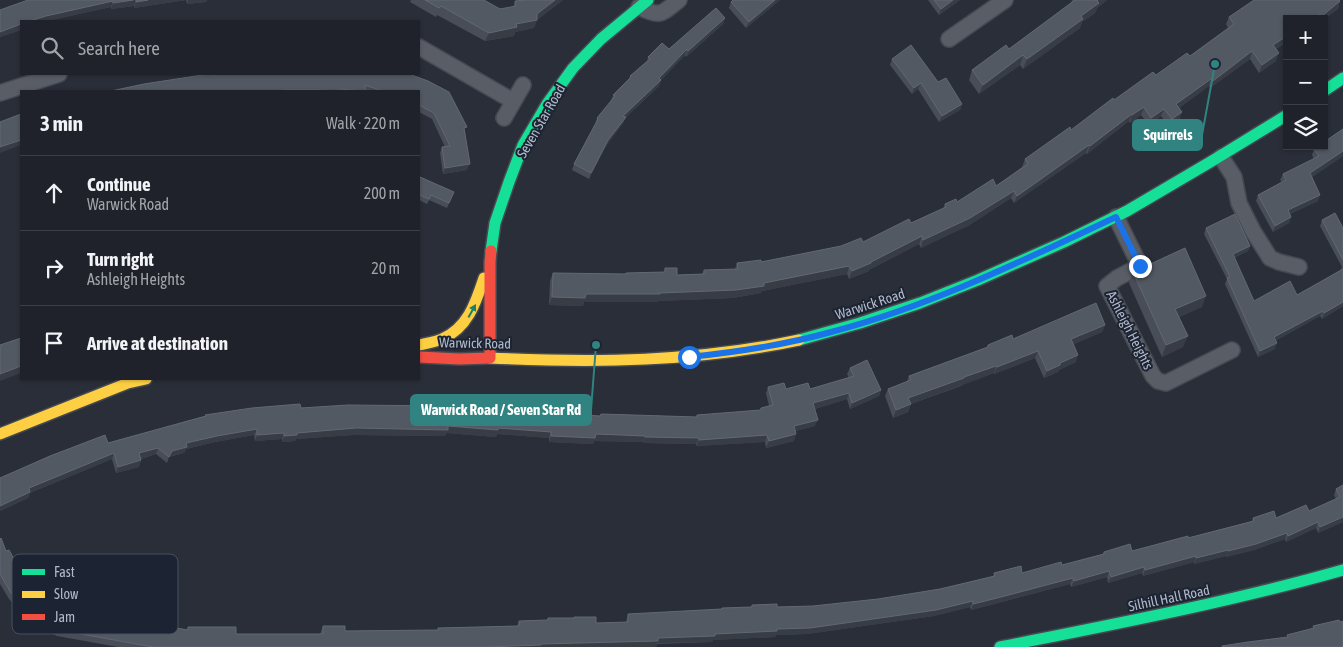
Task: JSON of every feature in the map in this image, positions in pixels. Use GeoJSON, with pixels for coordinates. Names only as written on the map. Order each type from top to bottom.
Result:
{"type":"FeatureCollection","features":[{"type":"Feature","properties":{"kind":"main road","name":"Seven Star Road"},"geometry":{"type":"LineString","coordinates":[[490,358],[490,262],[495,223],[508,182],[523,145],[547,104],[573,68],[601,39],[644,4]]}},
{"type":"Feature","properties":{"kind":"main road"},"geometry":{"type":"LineString","coordinates":[[1328,88],[1343,78]]}},
{"type":"Feature","properties":{"kind":"main road","name":"Warwick Road"},"geometry":{"type":"LineString","coordinates":[[420,357],[572,361],[689,357],[738,352],[832,332],[931,300],[1026,260],[1116,217],[1221,157],[1283,118]]}},
{"type":"Feature","properties":{"kind":"main road","name":"Seven Star Road"},"geometry":{"type":"LineString","coordinates":[[420,345],[445,338],[458,331],[469,317],[490,262]]}},
{"type":"Feature","properties":{"kind":"main road"},"geometry":{"type":"LineString","coordinates":[[0,434],[128,383],[142,380]]}},
{"type":"Feature","properties":{"kind":"main road","name":"Silhill Hall Road"},"geometry":{"type":"LineString","coordinates":[[1000,647],[1198,608],[1292,586],[1343,570]]}},
{"type":"Feature","properties":{"kind":"street","name":"Seven Star Road"},"geometry":{"type":"LineString","coordinates":[[644,4],[653,14],[662,13],[679,0]]}},
{"type":"Feature","properties":{"kind":"street"},"geometry":{"type":"LineString","coordinates":[[949,39],[1005,0]]}},
{"type":"Feature","properties":{"kind":"street"},"geometry":{"type":"LineString","coordinates":[[420,48],[514,101]]}},
{"type":"Feature","properties":{"kind":"street"},"geometry":{"type":"LineString","coordinates":[[0,93],[56,75]]}},
{"type":"Feature","properties":{"kind":"street"},"geometry":{"type":"LineString","coordinates":[[504,118],[523,85]]}},
{"type":"Feature","properties":{"kind":"street"},"geometry":{"type":"LineString","coordinates":[[1221,157],[1234,177],[1239,204],[1270,258],[1299,267]]}},
{"type":"Feature","properties":{"kind":"street","name":"Ashleigh Heights"},"geometry":{"type":"LineString","coordinates":[[1116,217],[1140,266],[1117,278],[1107,286],[1153,376],[1158,381],[1166,383],[1232,350]]}},
{"type":"Feature","properties":{"kind":"building"},"geometry":{"type":"Polygon","coordinates":[[[28,0],[133,0],[113,3],[113,1],[33,20],[20,20],[20,24],[0,32],[0,10],[28,0]]]}},
{"type":"Feature","properties":{"kind":"building"},"geometry":{"type":"Polygon","coordinates":[[[425,0],[484,0],[500,9],[516,6],[515,1],[555,0],[537,14],[537,20],[516,24],[517,27],[489,33],[441,6],[439,8],[425,0]]]}},
{"type":"Feature","properties":{"kind":"building"},"geometry":{"type":"Polygon","coordinates":[[[733,0],[775,0],[749,22],[731,2],[733,0]]]}},
{"type":"Feature","properties":{"kind":"building"},"geometry":{"type":"Polygon","coordinates":[[[934,0],[953,0],[941,9],[934,0]]]}},
{"type":"Feature","properties":{"kind":"building"},"geometry":{"type":"Polygon","coordinates":[[[1075,0],[1098,0],[1099,3],[1081,16],[1083,19],[1027,59],[1023,55],[983,85],[972,70],[1006,45],[1009,49],[1075,0]]]}},
{"type":"Feature","properties":{"kind":"building"},"geometry":{"type":"Polygon","coordinates":[[[1254,0],[1340,1],[1323,15],[1283,15],[1283,39],[1273,45],[1279,53],[1262,65],[1252,51],[1213,81],[1211,79],[1176,104],[1182,112],[1172,119],[1164,109],[1151,118],[1144,107],[1017,196],[1014,191],[970,218],[923,240],[922,236],[852,271],[849,266],[764,283],[764,286],[736,290],[660,294],[586,294],[585,298],[552,297],[553,273],[626,274],[665,272],[665,268],[677,268],[677,275],[704,274],[704,270],[738,269],[737,263],[761,260],[761,262],[841,246],[861,238],[863,242],[909,219],[911,223],[946,207],[945,204],[956,199],[957,202],[993,179],[996,186],[1028,164],[1025,159],[1070,127],[1071,130],[1113,98],[1114,100],[1153,72],[1156,75],[1187,53],[1190,56],[1234,24],[1229,17],[1254,0]]]}},
{"type":"Feature","properties":{"kind":"building"},"geometry":{"type":"Polygon","coordinates":[[[716,8],[725,18],[688,51],[687,49],[659,78],[661,80],[623,116],[626,117],[608,140],[591,173],[574,164],[597,118],[615,96],[613,95],[630,76],[650,59],[648,57],[662,43],[669,49],[716,8]]]}},
{"type":"Feature","properties":{"kind":"building"},"geometry":{"type":"Polygon","coordinates":[[[911,45],[938,82],[946,78],[962,104],[942,116],[921,83],[914,88],[892,59],[911,45]]]}},
{"type":"Feature","properties":{"kind":"building"},"geometry":{"type":"Polygon","coordinates":[[[202,75],[412,75],[449,92],[467,127],[464,128],[470,164],[445,168],[442,147],[450,146],[434,113],[420,106],[420,90],[380,90],[365,85],[365,90],[116,90],[202,75]]]}},
{"type":"Feature","properties":{"kind":"building"},"geometry":{"type":"Polygon","coordinates":[[[20,114],[20,140],[0,147],[0,122],[20,114]]]}},
{"type":"Feature","properties":{"kind":"building"},"geometry":{"type":"Polygon","coordinates":[[[1343,129],[1343,151],[1310,173],[1320,195],[1288,210],[1291,217],[1275,226],[1258,195],[1286,180],[1283,174],[1319,156],[1315,150],[1328,150],[1328,139],[1343,129]]]}},
{"type":"Feature","properties":{"kind":"building"},"geometry":{"type":"Polygon","coordinates":[[[420,177],[454,192],[449,203],[431,195],[429,199],[420,195],[420,177]]]}},
{"type":"Feature","properties":{"kind":"building"},"geometry":{"type":"Polygon","coordinates":[[[1335,213],[1343,228],[1343,260],[1322,220],[1335,213]]]}},
{"type":"Feature","properties":{"kind":"building"},"geometry":{"type":"Polygon","coordinates":[[[1235,214],[1250,246],[1233,254],[1254,301],[1290,281],[1297,295],[1343,269],[1343,302],[1274,337],[1277,343],[1260,351],[1227,278],[1230,277],[1206,228],[1235,214]]]}},
{"type":"Feature","properties":{"kind":"building"},"geometry":{"type":"Polygon","coordinates":[[[1185,248],[1206,296],[1175,309],[1188,336],[1166,345],[1133,272],[1185,248]]]}},
{"type":"Feature","properties":{"kind":"building"},"geometry":{"type":"Polygon","coordinates":[[[1096,303],[1105,325],[1071,339],[1078,355],[1060,363],[1060,365],[1047,371],[1038,351],[908,398],[911,404],[896,410],[888,389],[911,380],[909,376],[988,347],[988,345],[1012,335],[1013,339],[1096,303]]]}},
{"type":"Feature","properties":{"kind":"building"},"geometry":{"type":"Polygon","coordinates":[[[20,338],[20,366],[0,374],[0,345],[20,338]]]}},
{"type":"Feature","properties":{"kind":"building"},"geometry":{"type":"Polygon","coordinates":[[[867,360],[881,390],[852,403],[849,393],[813,403],[818,420],[794,426],[796,434],[769,441],[767,435],[699,440],[699,438],[596,434],[595,438],[551,436],[551,432],[448,426],[448,430],[356,428],[297,433],[297,435],[284,436],[284,433],[257,435],[257,429],[186,443],[187,447],[172,451],[169,457],[158,448],[139,453],[141,460],[118,467],[114,453],[29,488],[30,492],[0,506],[0,478],[105,435],[108,443],[205,415],[252,408],[300,404],[301,408],[348,405],[451,406],[552,415],[552,413],[600,416],[601,414],[697,417],[697,415],[761,410],[761,408],[773,405],[768,387],[784,383],[786,389],[808,383],[810,389],[854,376],[850,368],[867,360]]]}},
{"type":"Feature","properties":{"kind":"building"},"geometry":{"type":"Polygon","coordinates":[[[1343,485],[1343,517],[1320,527],[1318,522],[1288,536],[1287,533],[1228,551],[1196,558],[1196,556],[1145,570],[1144,567],[1111,577],[1109,571],[1074,581],[1073,578],[973,604],[973,601],[936,610],[810,628],[715,634],[715,636],[658,638],[658,641],[487,647],[153,647],[81,634],[178,634],[178,628],[188,630],[188,627],[236,627],[236,634],[323,634],[323,626],[345,626],[345,631],[438,630],[438,628],[519,626],[519,621],[574,617],[596,617],[596,623],[628,622],[628,614],[752,607],[752,605],[777,604],[777,607],[813,606],[878,599],[940,589],[995,576],[994,573],[1021,566],[1022,573],[1061,562],[1062,565],[1104,554],[1104,552],[1130,544],[1132,551],[1254,521],[1253,518],[1274,511],[1276,518],[1306,505],[1309,511],[1340,497],[1336,489],[1343,485]]]}},
{"type":"Feature","properties":{"kind":"building"},"geometry":{"type":"Polygon","coordinates":[[[1,538],[6,551],[9,550],[12,555],[12,594],[0,574],[1,538]]]}},
{"type":"Feature","properties":{"kind":"building"},"geometry":{"type":"Polygon","coordinates":[[[1339,620],[1340,622],[1343,621],[1343,647],[1222,647],[1288,637],[1287,635],[1314,628],[1313,626],[1339,620]]]}},
{"type":"Feature","properties":{"kind":"traffic: fast"},"geometry":{"type":"LineString","coordinates":[[491,251],[495,223],[523,145],[547,104],[573,68],[601,39],[648,0]]}},
{"type":"Feature","properties":{"kind":"traffic: fast"},"geometry":{"type":"LineString","coordinates":[[1328,88],[1343,78]]}},
{"type":"Feature","properties":{"kind":"traffic: fast"},"geometry":{"type":"LineString","coordinates":[[799,340],[860,323],[920,303],[1064,242],[1127,211],[1283,117]]}},
{"type":"Feature","properties":{"kind":"traffic: fast"},"geometry":{"type":"LineString","coordinates":[[1000,647],[1215,602],[1343,570]]}},
{"type":"Feature","properties":{"kind":"traffic: slow"},"geometry":{"type":"LineString","coordinates":[[420,345],[442,339],[451,334],[465,321],[478,296],[484,278]]}},
{"type":"Feature","properties":{"kind":"traffic: slow"},"geometry":{"type":"LineString","coordinates":[[490,358],[607,360],[684,357],[722,353],[799,340]]}},
{"type":"Feature","properties":{"kind":"traffic: slow"},"geometry":{"type":"LineString","coordinates":[[0,434],[128,383],[142,380]]}},
{"type":"Feature","properties":{"kind":"traffic: jam"},"geometry":{"type":"LineString","coordinates":[[420,357],[490,358],[491,251]]}},
{"type":"Feature","properties":{"kind":"place","name":"Squirrels"},"geometry":{"type":"Point","coordinates":[1215,64]}},
{"type":"Feature","properties":{"kind":"place","name":"Warwick Road / Seven Star Rd"},"geometry":{"type":"Point","coordinates":[596,345]}},
{"type":"Feature","properties":{"kind":"route"},"geometry":{"type":"LineString","coordinates":[[689,357],[738,352],[787,343],[881,317],[931,300],[1026,260],[1116,217],[1140,266]]}}]}
